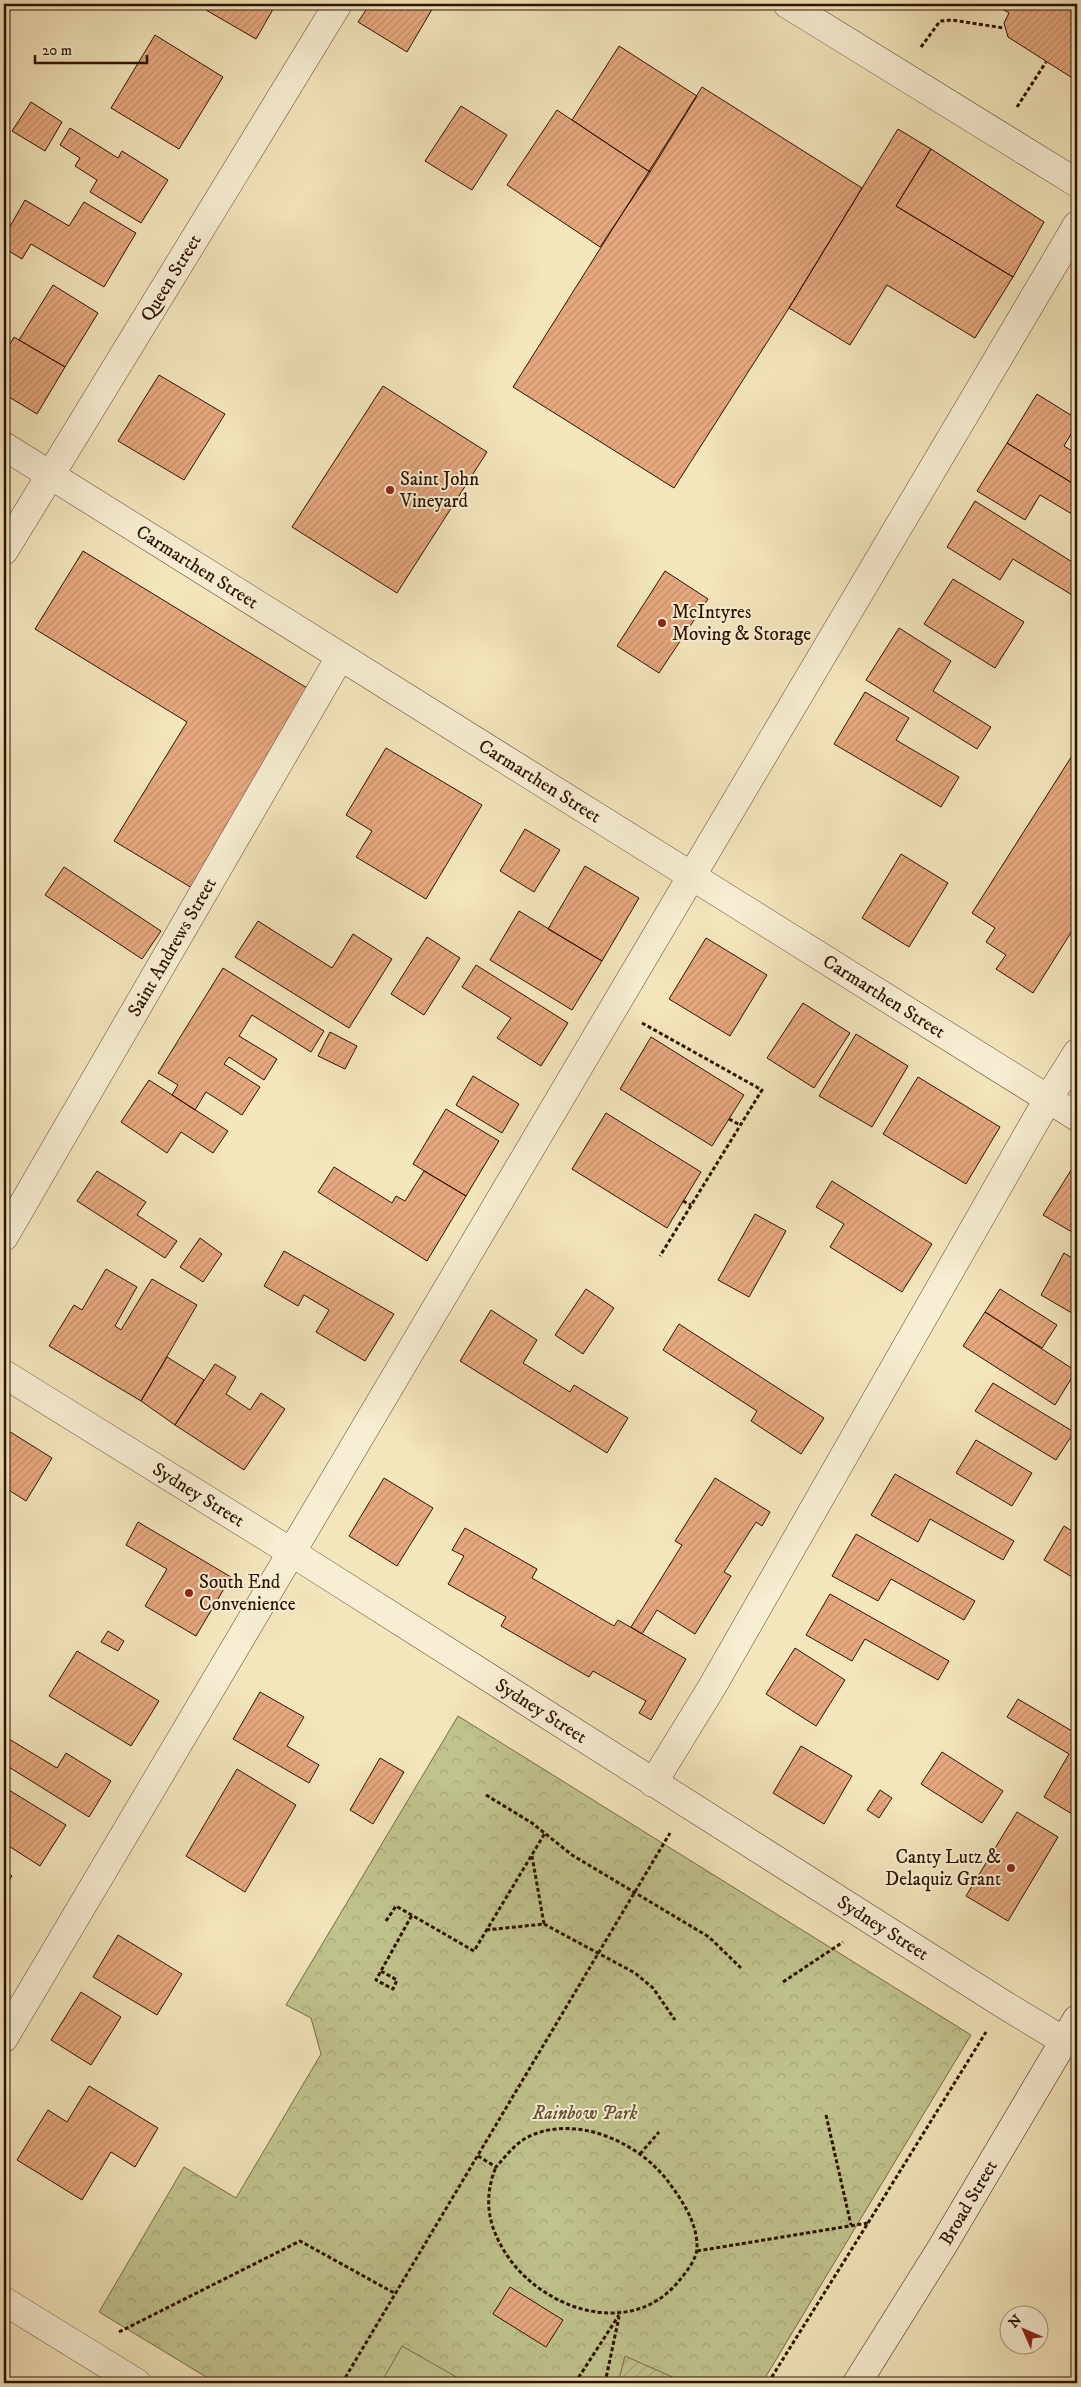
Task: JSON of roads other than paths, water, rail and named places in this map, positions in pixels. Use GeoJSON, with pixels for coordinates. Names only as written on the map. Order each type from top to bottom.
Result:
{"type":"FeatureCollection","features":[{"type":"Feature","properties":{"kind":"street","name":"Queen Street"},"geometry":{"type":"LineString","coordinates":[[4,551],[338,4]]}},
{"type":"Feature","properties":{"kind":"street"},"geometry":{"type":"LineString","coordinates":[[786,4],[1077,183]]}},
{"type":"Feature","properties":{"kind":"street"},"geometry":{"type":"LineString","coordinates":[[4,2038],[1077,226]]}},
{"type":"Feature","properties":{"kind":"street","name":"Carmarthen Street"},"geometry":{"type":"LineString","coordinates":[[4,446],[1077,1117]]}},
{"type":"Feature","properties":{"kind":"street","name":"Saint Andrews Street"},"geometry":{"type":"LineString","coordinates":[[4,1237],[340,657]]}},
{"type":"Feature","properties":{"kind":"street"},"geometry":{"type":"LineString","coordinates":[[654,1783],[712,1686],[1048,1099],[1077,1053]]}},
{"type":"Feature","properties":{"kind":"street","name":"Sydney Street"},"geometry":{"type":"LineString","coordinates":[[4,1374],[291,1552],[1003,2004],[1073,2036]]}},
{"type":"Feature","properties":{"kind":"street","name":"Broad Street"},"geometry":{"type":"LineString","coordinates":[[857,2383],[1073,2036]]}},
{"type":"Feature","properties":{"kind":"street"},"geometry":{"type":"LineString","coordinates":[[4,2301],[137,2383]]}},
{"type":"Feature","properties":{"kind":"place","name":"Saint John Vineyard"},"geometry":{"type":"Point","coordinates":[390,490]}},
{"type":"Feature","properties":{"kind":"place","name":"McIntyres Moving & Storage"},"geometry":{"type":"Point","coordinates":[662,623]}},
{"type":"Feature","properties":{"kind":"place","name":"South End Convenience"},"geometry":{"type":"Point","coordinates":[189,1593]}},
{"type":"Feature","properties":{"kind":"place","name":"Canty Lutz & Delaquiz Grant"},"geometry":{"type":"Point","coordinates":[1011,1868]}},
{"type":"Feature","properties":{"kind":"park label","name":"Rainbow Park"},"geometry":{"type":"Point","coordinates":[585,2113]}}]}
